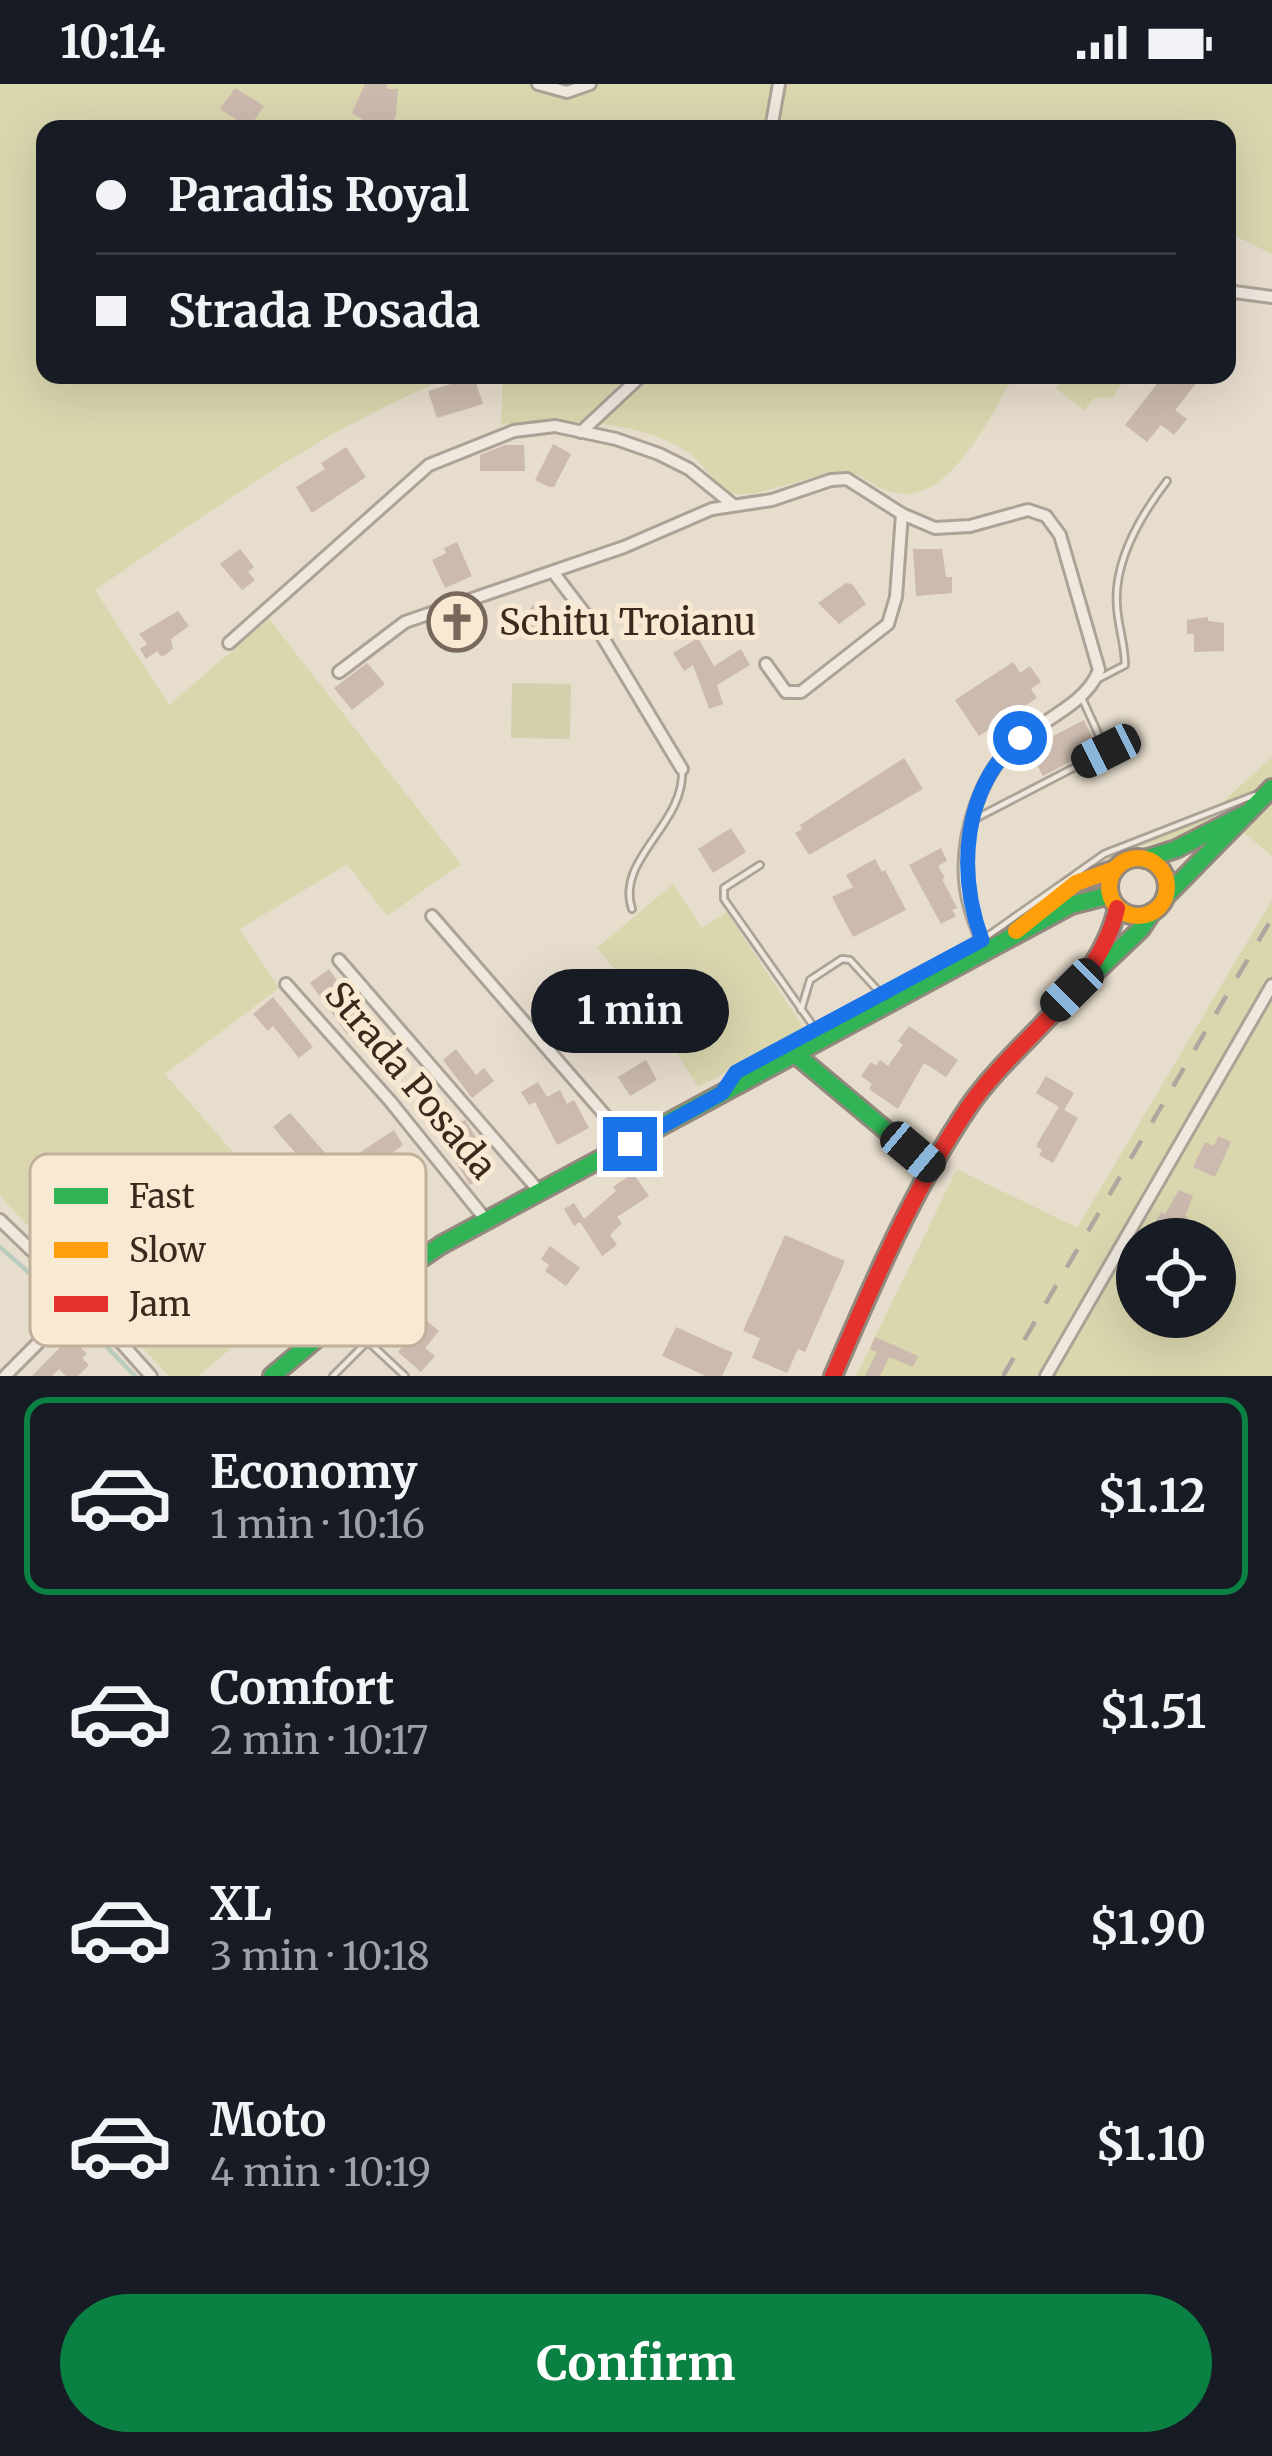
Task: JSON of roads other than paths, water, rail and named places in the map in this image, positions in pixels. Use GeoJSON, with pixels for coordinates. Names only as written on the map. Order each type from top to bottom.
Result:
{"type":"FeatureCollection","features":[{"type":"Feature","properties":{"kind":"main road"},"geometry":{"type":"LineString","coordinates":[[1072,990],[1097,973],[1272,789]]}},
{"type":"Feature","properties":{"kind":"main road"},"geometry":{"type":"LineString","coordinates":[[833,1376],[931,1168],[1000,1066],[1072,990],[1110,938],[1113,902],[1109,882],[1115,869],[1126,860],[1176,850],[1246,813]]}},
{"type":"Feature","properties":{"kind":"main road"},"geometry":{"type":"LineString","coordinates":[[1145,859],[1166,878],[1159,905]]}},
{"type":"Feature","properties":{"kind":"main road","name":"Strada Posada"},"geometry":{"type":"LineString","coordinates":[[1008,939],[1076,883],[1115,869]]}},
{"type":"Feature","properties":{"kind":"main road","name":"Strada Posada"},"geometry":{"type":"LineString","coordinates":[[426,1258],[486,1220],[795,1054],[819,1035],[984,945],[1008,939],[1084,899],[1113,902]]}},
{"type":"Feature","properties":{"kind":"main road"},"geometry":{"type":"LineString","coordinates":[[1113,902],[1134,916],[1159,905]]}},
{"type":"Feature","properties":{"kind":"main road"},"geometry":{"type":"LineString","coordinates":[[795,1054],[931,1168]]}},
{"type":"Feature","properties":{"kind":"main road","name":"Strada Posada"},"geometry":{"type":"LineString","coordinates":[[272,1376],[306,1346]]}},
{"type":"Feature","properties":{"kind":"street"},"geometry":{"type":"LineString","coordinates":[[538,84],[567,92],[590,84]]}},
{"type":"Feature","properties":{"kind":"street"},"geometry":{"type":"LineString","coordinates":[[773,120],[779,84]]}},
{"type":"Feature","properties":{"kind":"street"},"geometry":{"type":"LineString","coordinates":[[1236,292],[1272,297]]}},
{"type":"Feature","properties":{"kind":"street"},"geometry":{"type":"LineString","coordinates":[[581,432],[632,384]]}},
{"type":"Feature","properties":{"kind":"street"},"geometry":{"type":"LineString","coordinates":[[229,643],[429,465],[514,431],[555,426],[616,439],[676,461],[732,504]]}},
{"type":"Feature","properties":{"kind":"street"},"geometry":{"type":"LineString","coordinates":[[340,671],[405,622],[732,504],[772,500],[831,480],[847,479],[921,524],[954,529],[1016,510],[1046,516],[1060,535],[1099,670],[1081,695],[1009,748],[993,772],[973,820],[965,873],[984,945]]}},
{"type":"Feature","properties":{"kind":"street"},"geometry":{"type":"LineString","coordinates":[[766,664],[786,692],[801,692],[888,624],[896,597],[902,514]]}},
{"type":"Feature","properties":{"kind":"street"},"geometry":{"type":"LineString","coordinates":[[557,570],[682,769]]}},
{"type":"Feature","properties":{"kind":"street"},"geometry":{"type":"LineString","coordinates":[[431,916],[630,1144]]}},
{"type":"Feature","properties":{"kind":"street"},"geometry":{"type":"LineString","coordinates":[[339,960],[539,1191]]}},
{"type":"Feature","properties":{"kind":"street","name":"Strada Posada"},"geometry":{"type":"LineString","coordinates":[[286,984],[391,1101],[486,1220]]}},
{"type":"Feature","properties":{"kind":"street"},"geometry":{"type":"LineString","coordinates":[[1046,1376],[1272,985]]}},
{"type":"Feature","properties":{"kind":"street"},"geometry":{"type":"LineString","coordinates":[[0,1220],[30,1249]]}},
{"type":"Feature","properties":{"kind":"street"},"geometry":{"type":"LineString","coordinates":[[5,1376],[35,1346]]}},
{"type":"Feature","properties":{"kind":"street"},"geometry":{"type":"LineString","coordinates":[[125,1346],[152,1376]]}},
{"type":"Feature","properties":{"kind":"lane"},"geometry":{"type":"LineString","coordinates":[[1095,680],[1125,665],[1117,605],[1119,575],[1140,521],[1167,481]]}},
{"type":"Feature","properties":{"kind":"lane"},"geometry":{"type":"LineString","coordinates":[[973,820],[1106,751],[1081,695]]}},
{"type":"Feature","properties":{"kind":"lane"},"geometry":{"type":"LineString","coordinates":[[632,909],[630,879],[671,817],[680,796],[682,769]]}},
{"type":"Feature","properties":{"kind":"lane"},"geometry":{"type":"LineString","coordinates":[[984,945],[1104,854],[1272,789]]}},
{"type":"Feature","properties":{"kind":"lane"},"geometry":{"type":"LineString","coordinates":[[722,1093],[736,1072],[819,1035],[723,895],[724,888],[760,865]]}},
{"type":"Feature","properties":{"kind":"lane"},"geometry":{"type":"LineString","coordinates":[[801,1010],[810,980],[845,958],[885,999]]}},
{"type":"Feature","properties":{"kind":"lane"},"geometry":{"type":"LineString","coordinates":[[333,1376],[364,1346]]}},
{"type":"Feature","properties":{"kind":"lane"},"geometry":{"type":"LineString","coordinates":[[372,1346],[406,1376]]}},
{"type":"Feature","properties":{"kind":"waterway"},"geometry":{"type":"LineString","coordinates":[[0,1247],[30,1274]]}},
{"type":"Feature","properties":{"kind":"waterway"},"geometry":{"type":"LineString","coordinates":[[106,1346],[135,1376]]}},
{"type":"Feature","properties":{"kind":"railway"},"geometry":{"type":"LineString","coordinates":[[1003,1376],[1272,918]]}},
{"type":"Feature","properties":{"kind":"place","name":"Schitu Troianu"},"geometry":{"type":"Point","coordinates":[457,622]}}]}
